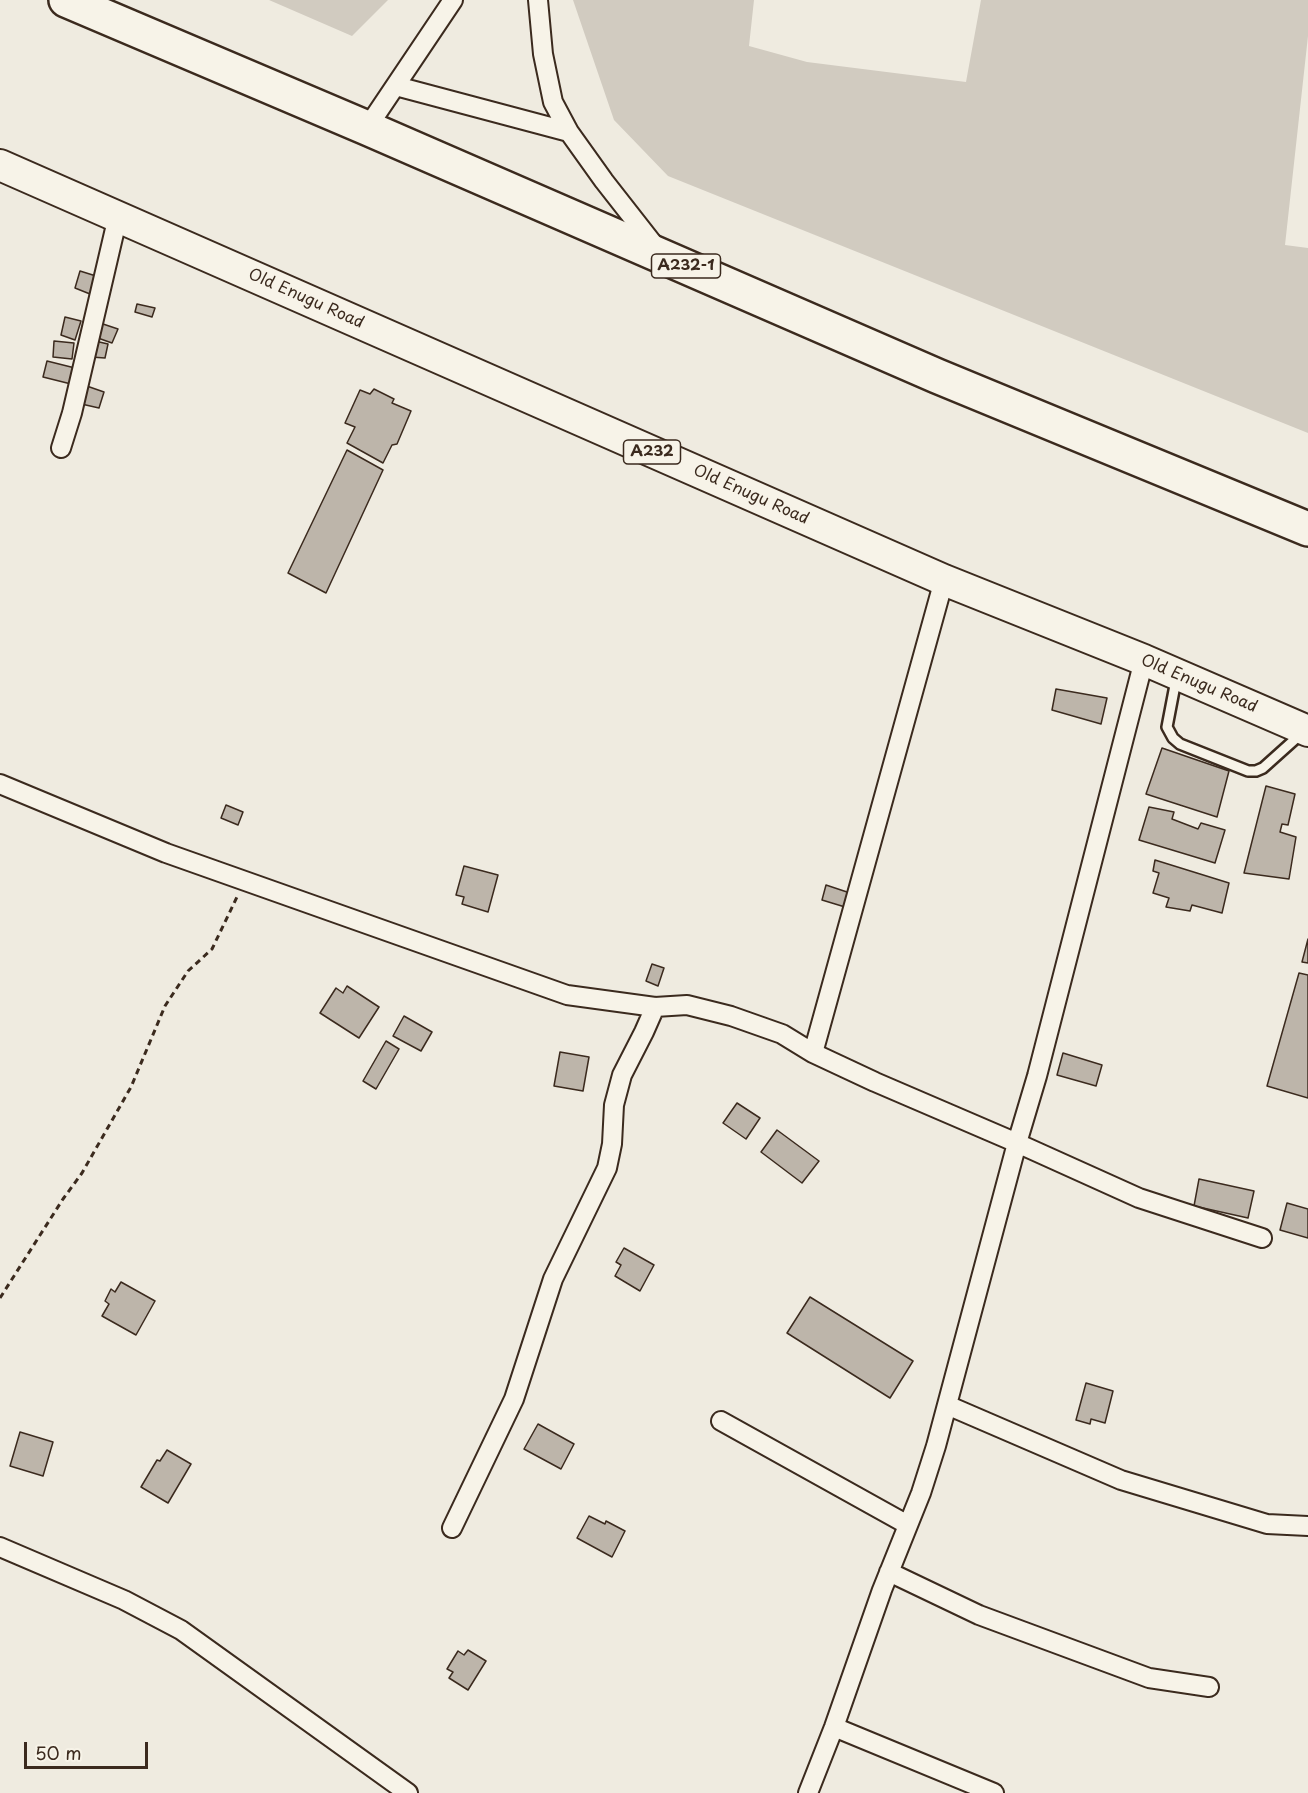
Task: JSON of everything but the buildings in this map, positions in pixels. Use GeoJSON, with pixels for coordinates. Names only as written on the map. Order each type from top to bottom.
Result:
{"type":"FeatureCollection","features":[{"type":"Feature","properties":{"kind":"highway","name":"A232-1"},"geometry":{"type":"LineString","coordinates":[[66,0],[937,376],[1308,528]]}},
{"type":"Feature","properties":{"kind":"main road","name":"Old Enugu Road"},"geometry":{"type":"LineString","coordinates":[[0,165],[944,580],[1144,660],[1307,730]]}},
{"type":"Feature","properties":{"kind":"street"},"geometry":{"type":"LineString","coordinates":[[367,128],[453,0]]}},
{"type":"Feature","properties":{"kind":"street"},"geometry":{"type":"LineString","coordinates":[[538,0],[543,54],[552,102],[569,132],[604,181],[663,256]]}},
{"type":"Feature","properties":{"kind":"street"},"geometry":{"type":"LineString","coordinates":[[396,86],[569,132]]}},
{"type":"Feature","properties":{"kind":"street"},"geometry":{"type":"LineString","coordinates":[[61,448],[72,413],[118,216]]}},
{"type":"Feature","properties":{"kind":"street"},"geometry":{"type":"LineString","coordinates":[[813,1053],[944,580]]}},
{"type":"Feature","properties":{"kind":"street"},"geometry":{"type":"LineString","coordinates":[[808,1793],[936,1446],[1037,1076],[1144,660]]}},
{"type":"Feature","properties":{"kind":"street"},"geometry":{"type":"LineString","coordinates":[[0,784],[166,853],[567,995],[655,1007],[687,1005],[731,1016],[782,1034],[813,1053],[875,1082],[1139,1198],[1262,1238]]}},
{"type":"Feature","properties":{"kind":"street"},"geometry":{"type":"LineString","coordinates":[[452,1528],[514,1399],[553,1279],[607,1168],[612,1144],[614,1105],[622,1076],[655,1007]]}},
{"type":"Feature","properties":{"kind":"street"},"geometry":{"type":"LineString","coordinates":[[947,1405],[1121,1480],[1267,1524],[1308,1526]]}},
{"type":"Feature","properties":{"kind":"street"},"geometry":{"type":"LineString","coordinates":[[721,1421],[908,1525]]}},
{"type":"Feature","properties":{"kind":"street"},"geometry":{"type":"LineString","coordinates":[[0,1548],[124,1600],[181,1630],[408,1793]]}},
{"type":"Feature","properties":{"kind":"street"},"geometry":{"type":"LineString","coordinates":[[889,1572],[980,1615],[1149,1678],[1209,1687]]}},
{"type":"Feature","properties":{"kind":"street"},"geometry":{"type":"LineString","coordinates":[[834,1727],[994,1793]]}},
{"type":"Feature","properties":{"kind":"lane"},"geometry":{"type":"LineString","coordinates":[[1177,674],[1167,727],[1173,738],[1180,744],[1248,771],[1256,771],[1263,768],[1307,730]]}},
{"type":"Feature","properties":{"kind":"path"},"geometry":{"type":"LineString","coordinates":[[0,1298],[82,1173],[131,1087],[165,1006],[188,971],[212,949],[237,896],[238,878]]}},
{"type":"Feature","properties":{"kind":"shaded area"},"geometry":{"type":"Polygon","coordinates":[[[269,0],[388,0],[352,36],[269,0]]]}},
{"type":"Feature","properties":{"kind":"shaded area"},"geometry":{"type":"Polygon","coordinates":[[[573,0],[754,0],[749,46],[807,62],[966,82],[981,0],[1308,0],[1308,36],[1285,245],[1308,248],[1308,433],[668,176],[614,120],[573,0]]]}}]}
